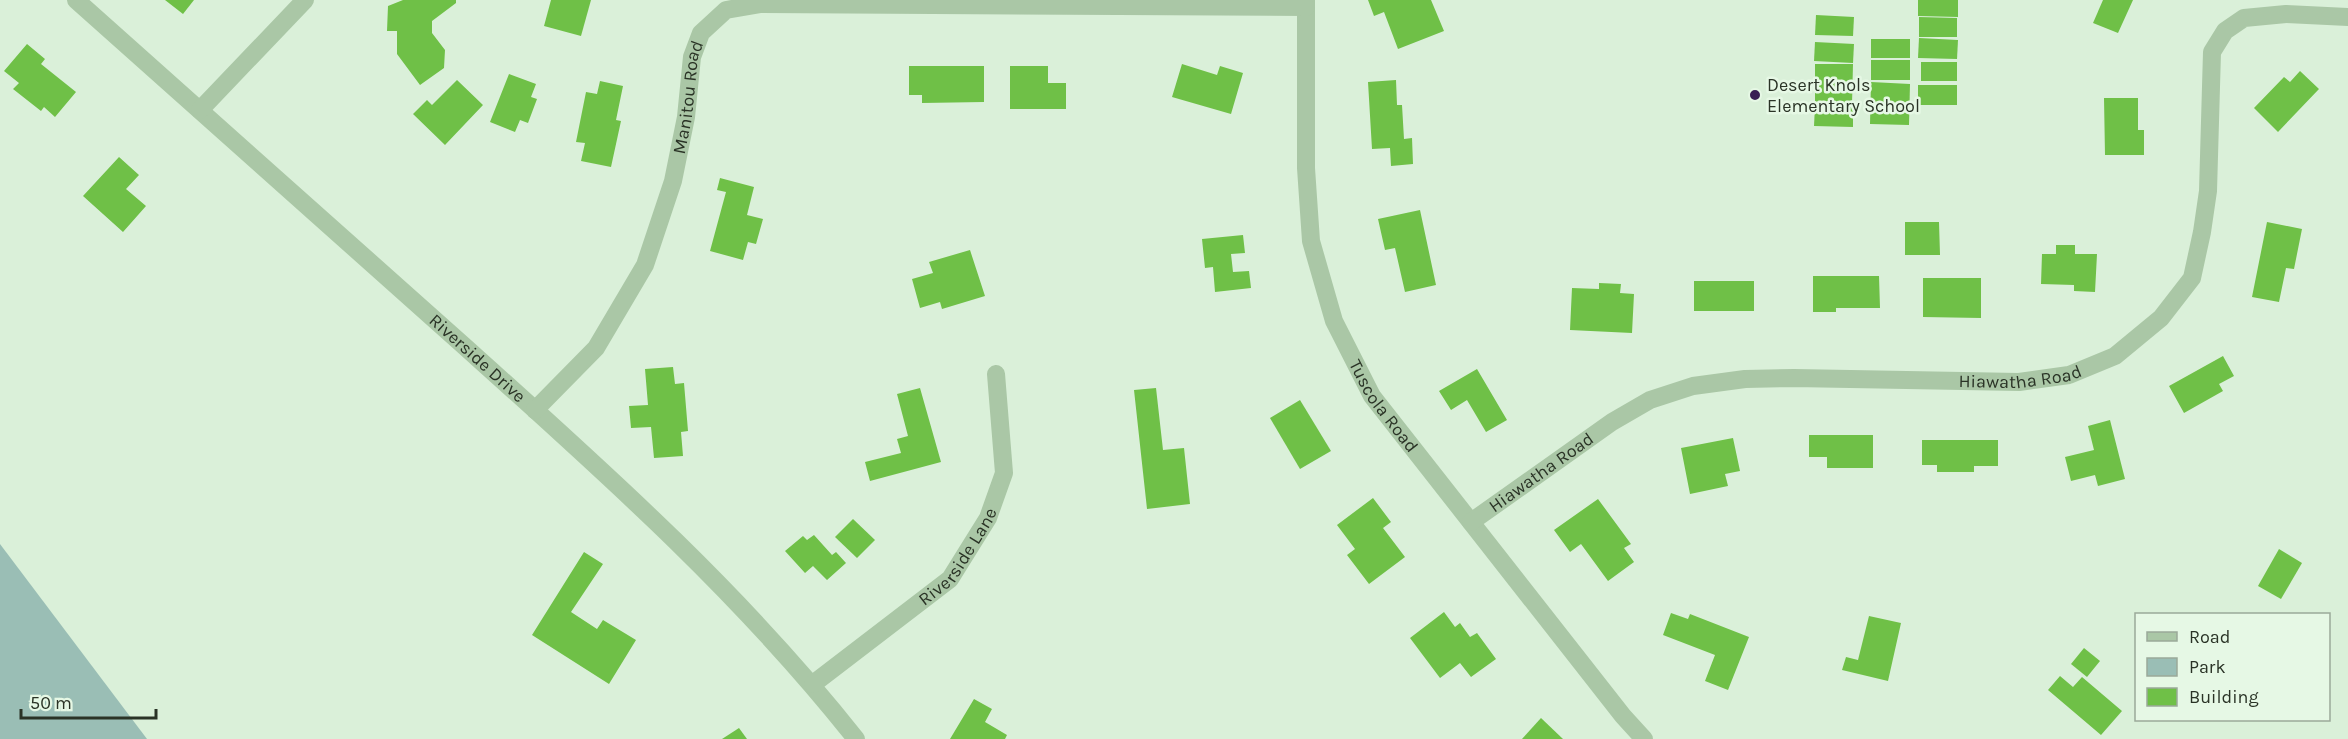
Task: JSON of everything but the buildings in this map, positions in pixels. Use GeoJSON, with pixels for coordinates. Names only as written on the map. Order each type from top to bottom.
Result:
{"type":"FeatureCollection","features":[{"type":"Feature","properties":{"kind":"street","name":"Riverside Drive"},"geometry":{"type":"LineString","coordinates":[[76,0],[535,410],[707,571],[813,684],[856,739]]}},
{"type":"Feature","properties":{"kind":"street"},"geometry":{"type":"LineString","coordinates":[[200,110],[305,0]]}},
{"type":"Feature","properties":{"kind":"street","name":"Manitou Road"},"geometry":{"type":"LineString","coordinates":[[535,410],[596,348],[645,265],[673,181],[686,117],[692,57],[701,33],[726,10],[761,4],[1306,4]]}},
{"type":"Feature","properties":{"kind":"street","name":"Tuscola Road"},"geometry":{"type":"LineString","coordinates":[[1306,4],[1305,168],[1311,242],[1334,321],[1372,396],[1623,716],[1644,739]]}},
{"type":"Feature","properties":{"kind":"street","name":"Hiawatha Road"},"geometry":{"type":"LineString","coordinates":[[1471,522],[1612,422],[1650,400],[1693,386],[1745,378],[2019,381],[2069,375],[2115,356],[2161,318],[2192,278],[2208,191],[2212,52],[2224,31],[2244,18],[2286,14],[2348,17]]}},
{"type":"Feature","properties":{"kind":"street","name":"Riverside Lane"},"geometry":{"type":"LineString","coordinates":[[813,684],[950,579],[988,518],[1004,473],[996,374]]}},
{"type":"Feature","properties":{"kind":"green space"},"geometry":{"type":"Polygon","coordinates":[[[0,544],[147,739],[0,739],[0,544]]]}},
{"type":"Feature","properties":{"kind":"place","name":"Desert Knols Elementary School"},"geometry":{"type":"Point","coordinates":[1755,95]}}]}
